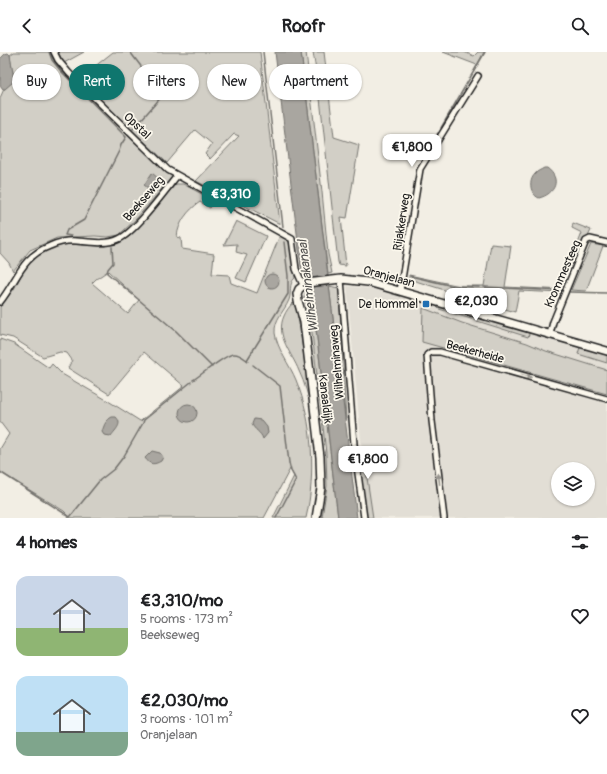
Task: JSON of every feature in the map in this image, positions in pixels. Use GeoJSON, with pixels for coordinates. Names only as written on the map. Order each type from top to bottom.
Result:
{"type":"FeatureCollection","features":[{"type":"Feature","properties":{"kind":"main road","name":"Oranjelaan"},"geometry":{"type":"LineString","coordinates":[[305,284],[341,279],[368,282],[607,351]]}},
{"type":"Feature","properties":{"kind":"main road","name":"Kanaaldijk"},"geometry":{"type":"LineString","coordinates":[[305,284],[299,288],[297,294],[304,322],[318,436],[321,488],[316,518]]}},
{"type":"Feature","properties":{"kind":"street","name":"Opstal"},"geometry":{"type":"LineString","coordinates":[[54,52],[58,60],[69,73],[168,170],[177,176]]}},
{"type":"Feature","properties":{"kind":"street","name":"Rijakkerweg"},"geometry":{"type":"LineString","coordinates":[[400,291],[420,169],[478,76]]}},
{"type":"Feature","properties":{"kind":"street","name":"Beekseweg"},"geometry":{"type":"LineString","coordinates":[[0,302],[22,267],[29,258],[36,253],[47,247],[67,240],[109,242],[120,239],[136,226],[177,176],[292,239],[296,269],[305,284]]}},
{"type":"Feature","properties":{"kind":"street","name":"Krommesteeg"},"geometry":{"type":"LineString","coordinates":[[550,334],[552,322],[586,241],[590,239],[607,243]]}},
{"type":"Feature","properties":{"kind":"street","name":"Wilhelminaweg"},"geometry":{"type":"LineString","coordinates":[[341,279],[354,444],[364,518]]}},
{"type":"Feature","properties":{"kind":"street","name":"Beekerheide"},"geometry":{"type":"LineString","coordinates":[[444,518],[432,421],[427,356],[431,352],[440,352],[607,399]]}},
{"type":"Feature","properties":{"kind":"shaded area"},"geometry":{"type":"Polygon","coordinates":[[[14,52],[49,52],[56,64],[12,64],[12,67],[10,55],[14,52]]]}},
{"type":"Feature","properties":{"kind":"shaded area"},"geometry":{"type":"Polygon","coordinates":[[[58,52],[84,52],[64,63],[58,52]]]}},
{"type":"Feature","properties":{"kind":"shaded area"},"geometry":{"type":"Polygon","coordinates":[[[113,52],[260,52],[280,224],[196,181],[239,136],[234,134],[210,159],[205,154],[212,144],[195,130],[167,163],[101,100],[125,100],[125,64],[98,64],[113,52]]]}},
{"type":"Feature","properties":{"kind":"shaded area"},"geometry":{"type":"Polygon","coordinates":[[[275,52],[301,52],[302,64],[276,64],[275,52]]]}},
{"type":"Feature","properties":{"kind":"shaded area"},"geometry":{"type":"Polygon","coordinates":[[[301,52],[306,52],[307,64],[302,64],[301,52]]]}},
{"type":"Feature","properties":{"kind":"shaded area"},"geometry":{"type":"Polygon","coordinates":[[[313,52],[324,52],[325,64],[315,64],[313,52]]]}},
{"type":"Feature","properties":{"kind":"shaded area"},"geometry":{"type":"Polygon","coordinates":[[[443,52],[464,52],[474,56],[478,52],[484,52],[477,65],[443,52]]]}},
{"type":"Feature","properties":{"kind":"shaded area"},"geometry":{"type":"Polygon","coordinates":[[[8,53],[10,55],[12,83],[3,89],[0,85],[0,59],[8,53]]]}},
{"type":"Feature","properties":{"kind":"shaded area"},"geometry":{"type":"Polygon","coordinates":[[[61,70],[69,79],[69,100],[91,100],[173,176],[136,219],[119,235],[108,237],[95,236],[57,238],[30,250],[13,271],[9,263],[0,253],[0,98],[12,81],[12,100],[61,100],[61,70]]]}},
{"type":"Feature","properties":{"kind":"shaded area"},"geometry":{"type":"Polygon","coordinates":[[[281,100],[307,100],[357,518],[338,518],[310,277],[304,275],[301,266],[281,100]]]}},
{"type":"Feature","properties":{"kind":"shaded area"},"geometry":{"type":"Polygon","coordinates":[[[307,100],[311,100],[328,254],[332,273],[328,274],[307,100]]]}},
{"type":"Feature","properties":{"kind":"shaded area"},"geometry":{"type":"Polygon","coordinates":[[[320,100],[330,100],[334,137],[359,145],[347,218],[341,217],[346,266],[339,265],[320,100]]]}},
{"type":"Feature","properties":{"kind":"shaded area"},"geometry":{"type":"Polygon","coordinates":[[[547,168],[552,172],[555,186],[553,190],[545,196],[539,198],[532,190],[531,180],[538,171],[547,168]]]}},
{"type":"Feature","properties":{"kind":"shaded area"},"geometry":{"type":"Polygon","coordinates":[[[152,173],[159,179],[152,191],[144,185],[152,173]]]}},
{"type":"Feature","properties":{"kind":"shaded area"},"geometry":{"type":"Polygon","coordinates":[[[176,184],[183,184],[215,201],[210,208],[200,202],[191,209],[184,217],[179,227],[177,237],[181,238],[182,249],[214,254],[212,274],[229,275],[231,283],[257,293],[280,235],[289,241],[295,278],[291,285],[289,300],[276,324],[275,333],[278,345],[296,380],[306,413],[312,466],[306,518],[273,518],[294,476],[290,469],[264,518],[68,518],[69,516],[64,511],[0,472],[0,449],[9,434],[0,422],[0,339],[14,344],[49,368],[52,364],[62,374],[140,421],[184,386],[144,352],[109,394],[68,368],[72,360],[67,353],[60,352],[43,357],[13,338],[0,335],[0,307],[14,289],[25,268],[33,258],[48,249],[62,244],[112,244],[129,237],[176,184]],[[108,271],[92,283],[128,314],[139,300],[108,271]]]}},
{"type":"Feature","properties":{"kind":"shaded area"},"geometry":{"type":"Polygon","coordinates":[[[236,221],[266,236],[246,282],[236,278],[247,255],[236,252],[237,244],[224,245],[236,221]]]}},
{"type":"Feature","properties":{"kind":"shaded area"},"geometry":{"type":"Polygon","coordinates":[[[573,223],[591,230],[581,252],[576,249],[582,233],[572,228],[573,223]]]}},
{"type":"Feature","properties":{"kind":"shaded area"},"geometry":{"type":"Polygon","coordinates":[[[491,244],[511,246],[505,287],[565,290],[563,293],[519,291],[515,312],[482,302],[483,309],[475,307],[477,300],[409,279],[409,275],[460,286],[484,286],[491,244]]]}},
{"type":"Feature","properties":{"kind":"shaded area"},"geometry":{"type":"Polygon","coordinates":[[[591,244],[603,246],[586,291],[571,290],[591,244]]]}},
{"type":"Feature","properties":{"kind":"shaded area"},"geometry":{"type":"Polygon","coordinates":[[[272,274],[277,276],[279,281],[277,286],[272,288],[267,286],[265,281],[267,276],[272,274]]]}},
{"type":"Feature","properties":{"kind":"shaded area"},"geometry":{"type":"Polygon","coordinates":[[[329,286],[339,288],[346,421],[329,286]]]}},
{"type":"Feature","properties":{"kind":"shaded area"},"geometry":{"type":"Polygon","coordinates":[[[347,286],[386,290],[573,344],[607,358],[607,518],[368,518],[347,286]]]}},
{"type":"Feature","properties":{"kind":"shaded area"},"geometry":{"type":"Polygon","coordinates":[[[311,287],[338,518],[322,517],[327,486],[326,453],[311,324],[304,298],[306,291],[311,287]]]}},
{"type":"Feature","properties":{"kind":"shaded area"},"geometry":{"type":"Polygon","coordinates":[[[293,303],[297,311],[312,410],[303,380],[283,337],[282,323],[284,316],[293,303]]]}},
{"type":"Feature","properties":{"kind":"shaded area"},"geometry":{"type":"Polygon","coordinates":[[[439,306],[530,331],[528,337],[439,309],[437,307],[439,306]]]}},
{"type":"Feature","properties":{"kind":"shaded area"},"geometry":{"type":"Polygon","coordinates":[[[423,308],[462,323],[607,370],[607,394],[422,342],[423,308]]]}},
{"type":"Feature","properties":{"kind":"shaded area"},"geometry":{"type":"Polygon","coordinates":[[[580,347],[607,355],[607,363],[578,354],[580,347]]]}},
{"type":"Feature","properties":{"kind":"shaded area"},"geometry":{"type":"Polygon","coordinates":[[[188,404],[194,407],[197,413],[194,419],[188,422],[182,419],[179,413],[182,407],[188,404]]]}},
{"type":"Feature","properties":{"kind":"shaded area"},"geometry":{"type":"Polygon","coordinates":[[[112,417],[116,417],[119,424],[111,436],[104,435],[102,432],[104,425],[112,417]]]}},
{"type":"Feature","properties":{"kind":"shaded area"},"geometry":{"type":"Polygon","coordinates":[[[254,419],[261,420],[267,427],[268,433],[263,439],[252,424],[254,419]]]}},
{"type":"Feature","properties":{"kind":"shaded area"},"geometry":{"type":"Polygon","coordinates":[[[152,451],[160,453],[163,457],[161,461],[152,464],[145,458],[152,451]]]}},
{"type":"Feature","properties":{"kind":"shaded area"},"geometry":{"type":"Polygon","coordinates":[[[363,451],[373,518],[365,518],[358,452],[363,451]]]}},
{"type":"Feature","properties":{"kind":"waterway"},"geometry":{"type":"LineString","coordinates":[[49,52],[52,60],[60,70],[126,137],[84,220],[67,230],[65,235],[71,236]]}},
{"type":"Feature","properties":{"kind":"waterway"},"geometry":{"type":"LineString","coordinates":[[130,52],[163,95],[133,129]]}},
{"type":"Feature","properties":{"kind":"waterway"},"geometry":{"type":"LineString","coordinates":[[263,52],[283,227]]}},
{"type":"Feature","properties":{"kind":"waterway"},"geometry":{"type":"LineString","coordinates":[[441,128],[485,52]]}},
{"type":"Feature","properties":{"kind":"waterway"},"geometry":{"type":"LineString","coordinates":[[420,164],[438,133]]}},
{"type":"Feature","properties":{"kind":"waterway"},"geometry":{"type":"LineString","coordinates":[[247,360],[288,294],[288,276],[284,242]]}},
{"type":"Feature","properties":{"kind":"waterway"},"geometry":{"type":"LineString","coordinates":[[71,244],[105,246]]}},
{"type":"Feature","properties":{"kind":"waterway"},"geometry":{"type":"LineString","coordinates":[[112,247],[113,263],[108,269],[107,273],[176,331],[212,367]]}},
{"type":"Feature","properties":{"kind":"waterway"},"geometry":{"type":"LineString","coordinates":[[371,271],[398,277]]}},
{"type":"Feature","properties":{"kind":"waterway"},"geometry":{"type":"LineString","coordinates":[[410,276],[453,286],[479,287]]}},
{"type":"Feature","properties":{"kind":"waterway"},"geometry":{"type":"LineString","coordinates":[[484,287],[563,291]]}},
{"type":"Feature","properties":{"kind":"waterway"},"geometry":{"type":"LineString","coordinates":[[570,292],[607,293]]}},
{"type":"Feature","properties":{"kind":"waterway"},"geometry":{"type":"LineString","coordinates":[[193,380],[229,355],[237,354],[248,361]]}},
{"type":"Feature","properties":{"kind":"waterway"},"geometry":{"type":"LineString","coordinates":[[253,365],[280,386],[289,463],[296,480],[276,518]]}},
{"type":"Feature","properties":{"kind":"waterway"},"geometry":{"type":"LineString","coordinates":[[0,472],[70,517],[100,480],[114,469],[124,456],[144,420],[191,382]]}},
{"type":"Feature","properties":{"kind":"place","name":"De Hommel"},"geometry":{"type":"Point","coordinates":[426,304]}},
{"type":"Feature","properties":{"kind":"water label","name":"Wilhelminakanaal"},"geometry":{"type":"Point","coordinates":[308,286]}}]}
